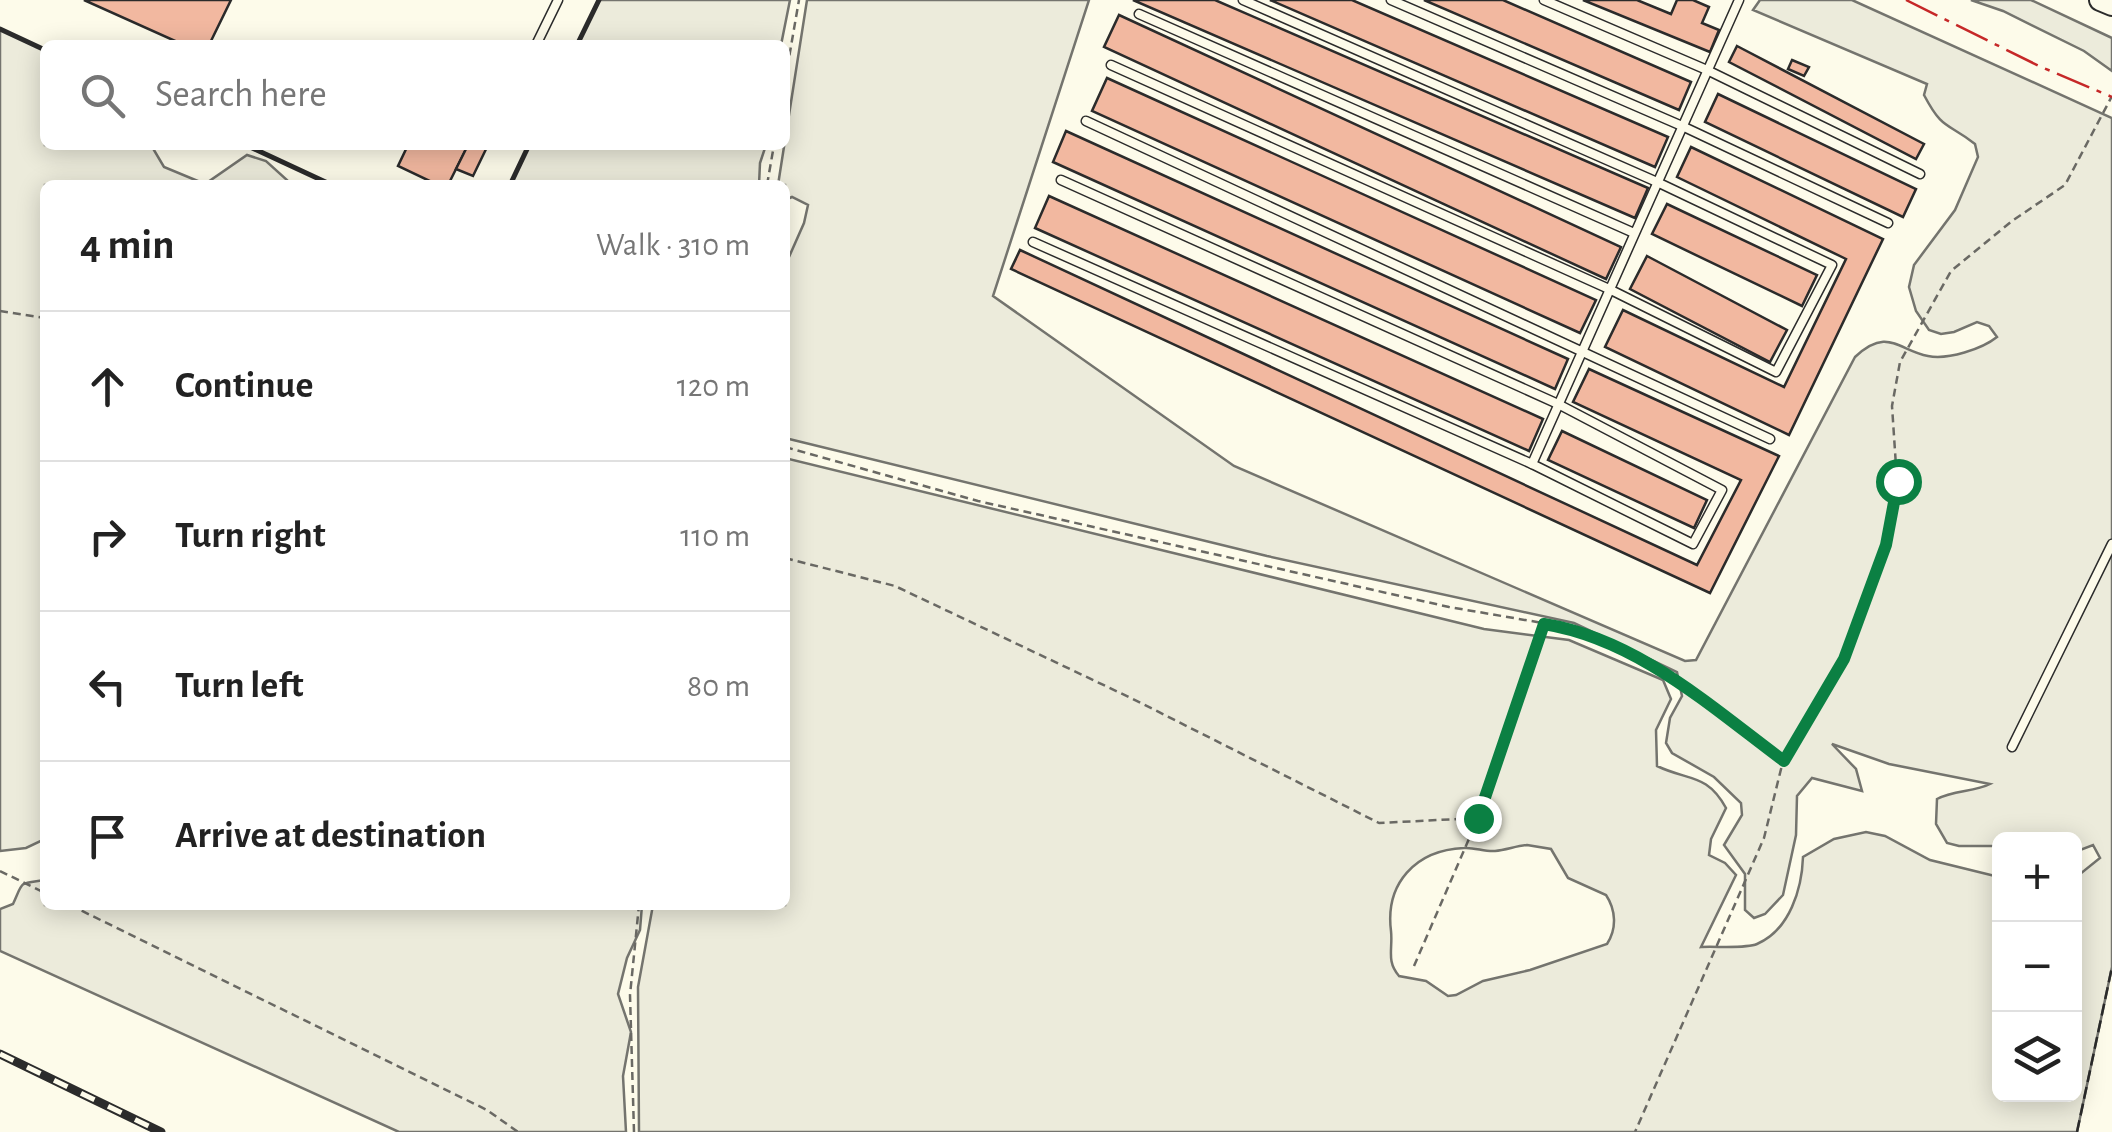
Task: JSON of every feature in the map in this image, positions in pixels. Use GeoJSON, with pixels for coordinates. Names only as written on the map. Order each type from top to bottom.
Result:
{"type":"FeatureCollection","features":[{"type":"Feature","properties":{"kind":"main road"},"geometry":{"type":"LineString","coordinates":[[2100,0],[2112,6]]}},
{"type":"Feature","properties":{"kind":"lane"},"geometry":{"type":"LineString","coordinates":[[538,40],[558,0]]}},
{"type":"Feature","properties":{"kind":"lane"},"geometry":{"type":"LineString","coordinates":[[1112,66],[1610,289],[1776,372],[1832,265],[1658,182],[1243,0]]}},
{"type":"Feature","properties":{"kind":"lane"},"geometry":{"type":"LineString","coordinates":[[1391,0],[1682,126],[1888,223]]}},
{"type":"Feature","properties":{"kind":"lane"},"geometry":{"type":"LineString","coordinates":[[1544,0],[1707,70],[1920,174]]}},
{"type":"Feature","properties":{"kind":"lane"},"geometry":{"type":"LineString","coordinates":[[1532,464],[1738,0]]}},
{"type":"Feature","properties":{"kind":"lane"},"geometry":{"type":"LineString","coordinates":[[1139,14],[1634,234]]}},
{"type":"Feature","properties":{"kind":"lane"},"geometry":{"type":"LineString","coordinates":[[1086,121],[1770,439]]}},
{"type":"Feature","properties":{"kind":"lane"},"geometry":{"type":"LineString","coordinates":[[1033,242],[1532,464],[1693,544],[1722,490],[1558,404],[1061,180]]}},
{"type":"Feature","properties":{"kind":"lane"},"geometry":{"type":"LineString","coordinates":[[2012,746],[2112,544]]}},
{"type":"Feature","properties":{"kind":"path"},"geometry":{"type":"LineString","coordinates":[[790,51],[799,0]]}},
{"type":"Feature","properties":{"kind":"path"},"geometry":{"type":"LineString","coordinates":[[1635,1132],[1764,838],[1784,761],[1844,659],[1886,545],[1898,481],[1892,406],[1900,362],[1951,271],[2065,185],[2112,96]]}},
{"type":"Feature","properties":{"kind":"path"},"geometry":{"type":"LineString","coordinates":[[768,180],[773,150]]}},
{"type":"Feature","properties":{"kind":"path"},"geometry":{"type":"LineString","coordinates":[[0,311],[40,317]]}},
{"type":"Feature","properties":{"kind":"path"},"geometry":{"type":"LineString","coordinates":[[790,448],[978,500],[1449,607],[1572,628],[1660,668],[1784,761]]}},
{"type":"Feature","properties":{"kind":"path"},"geometry":{"type":"LineString","coordinates":[[790,559],[895,586],[1133,699],[1379,823],[1478,818]]}},
{"type":"Feature","properties":{"kind":"path"},"geometry":{"type":"LineString","coordinates":[[1414,966],[1478,818],[1544,624]]}},
{"type":"Feature","properties":{"kind":"path"},"geometry":{"type":"LineString","coordinates":[[0,871],[40,891]]}},
{"type":"Feature","properties":{"kind":"path"},"geometry":{"type":"LineString","coordinates":[[80,910],[487,1110],[518,1132]]}},
{"type":"Feature","properties":{"kind":"path"},"geometry":{"type":"LineString","coordinates":[[634,1132],[630,995],[638,910]]}},
{"type":"Feature","properties":{"kind":"shaded area"},"geometry":{"type":"Polygon","coordinates":[[[599,0],[790,0],[782,40],[579,40],[599,0]]]}},
{"type":"Feature","properties":{"kind":"shaded area"},"geometry":{"type":"Polygon","coordinates":[[[807,0],[1089,0],[993,296],[1234,466],[1685,661],[1696,660],[1855,357],[1876,343],[1885,342],[1928,356],[1955,355],[1997,337],[1989,326],[1977,322],[1954,332],[1941,334],[1929,330],[1916,311],[1909,287],[1914,265],[1955,210],[1978,157],[1975,144],[1936,115],[1924,95],[1927,84],[1753,10],[1760,0],[1852,0],[2112,118],[2112,967],[2077,1132],[639,1132],[638,987],[652,910],[790,910],[790,459],[1484,629],[1569,640],[1663,680],[1671,699],[1656,730],[1657,766],[1704,783],[1719,797],[1726,808],[1711,839],[1709,855],[1725,863],[1736,875],[1701,947],[1746,946],[1768,938],[1792,907],[1803,857],[1834,839],[1866,832],[1885,836],[1930,860],[1992,875],[1992,1102],[2082,1102],[2082,872],[2100,858],[2093,845],[2082,849],[2082,832],[1992,832],[1992,846],[1947,843],[1936,824],[1937,799],[1990,784],[1889,764],[1832,744],[1856,769],[1862,791],[1812,778],[1797,796],[1796,835],[1783,895],[1765,914],[1754,918],[1745,910],[1745,874],[1724,845],[1742,815],[1741,803],[1714,777],[1672,753],[1666,743],[1670,718],[1682,696],[1677,672],[1574,623],[1267,556],[790,439],[790,255],[808,205],[790,198],[790,180],[779,180],[783,150],[790,150],[790,108],[807,0]],[[1527,845],[1495,851],[1447,850],[1418,863],[1399,885],[1390,914],[1391,960],[1399,976],[1426,981],[1448,996],[1456,995],[1483,981],[1607,944],[1614,920],[1606,895],[1568,878],[1551,849],[1527,845]]]}},
{"type":"Feature","properties":{"kind":"shaded area"},"geometry":{"type":"Polygon","coordinates":[[[1971,0],[2031,0],[2112,38],[2112,71],[2084,51],[2003,11],[1971,0]]]}},
{"type":"Feature","properties":{"kind":"shaded area"},"geometry":{"type":"Polygon","coordinates":[[[0,29],[40,48],[40,150],[154,150],[164,167],[195,180],[40,180],[40,841],[26,848],[0,851],[0,29]]]}},
{"type":"Feature","properties":{"kind":"shaded area"},"geometry":{"type":"Polygon","coordinates":[[[527,150],[764,150],[759,180],[512,180],[527,150]]]}},
{"type":"Feature","properties":{"kind":"shaded area"},"geometry":{"type":"Polygon","coordinates":[[[247,155],[266,161],[287,180],[211,180],[247,155]]]}},
{"type":"Feature","properties":{"kind":"shaded area"},"geometry":{"type":"Polygon","coordinates":[[[40,881],[40,910],[642,910],[640,930],[627,958],[618,994],[631,1032],[623,1076],[626,1132],[399,1132],[0,951],[0,909],[13,904],[23,884],[40,881]]]}},
{"type":"Feature","properties":{"kind":"building"},"geometry":{"type":"Polygon","coordinates":[[[84,0],[231,0],[211,40],[173,40],[84,0]]]}},
{"type":"Feature","properties":{"kind":"building"},"geometry":{"type":"Polygon","coordinates":[[[1133,0],[1215,0],[1648,188],[1635,218],[1133,0]]]}},
{"type":"Feature","properties":{"kind":"building"},"geometry":{"type":"Polygon","coordinates":[[[1270,0],[1352,0],[1668,137],[1655,167],[1270,0]]]}},
{"type":"Feature","properties":{"kind":"building"},"geometry":{"type":"Polygon","coordinates":[[[1424,0],[1503,0],[1691,82],[1679,110],[1424,0]]]}},
{"type":"Feature","properties":{"kind":"building"},"geometry":{"type":"Polygon","coordinates":[[[1583,0],[1637,0],[1671,14],[1677,0],[1693,0],[1709,7],[1702,23],[1719,30],[1710,52],[1583,0]]]}},
{"type":"Feature","properties":{"kind":"building"},"geometry":{"type":"Polygon","coordinates":[[[1119,15],[1621,247],[1606,279],[1104,47],[1119,15]]]}},
{"type":"Feature","properties":{"kind":"building"},"geometry":{"type":"Polygon","coordinates":[[[1737,46],[1924,144],[1916,159],[1729,62],[1737,46]]]}},
{"type":"Feature","properties":{"kind":"building"},"geometry":{"type":"Polygon","coordinates":[[[1792,60],[1809,67],[1804,76],[1788,69],[1792,60]]]}},
{"type":"Feature","properties":{"kind":"building"},"geometry":{"type":"Polygon","coordinates":[[[1107,78],[1596,300],[1580,333],[1092,111],[1107,78]]]}},
{"type":"Feature","properties":{"kind":"building"},"geometry":{"type":"Polygon","coordinates":[[[1718,94],[1916,189],[1903,217],[1705,122],[1718,94]]]}},
{"type":"Feature","properties":{"kind":"building"},"geometry":{"type":"Polygon","coordinates":[[[1066,131],[1568,359],[1555,389],[1053,162],[1066,131]]]}},
{"type":"Feature","properties":{"kind":"building"},"geometry":{"type":"Polygon","coordinates":[[[1691,147],[1883,239],[1789,435],[1605,347],[1623,310],[1784,387],[1846,259],[1677,177],[1691,147]]]}},
{"type":"Feature","properties":{"kind":"building"},"geometry":{"type":"Polygon","coordinates":[[[406,150],[466,150],[450,180],[427,180],[398,166],[406,150]]]}},
{"type":"Feature","properties":{"kind":"building"},"geometry":{"type":"Polygon","coordinates":[[[466,150],[486,150],[473,176],[456,169],[466,150]]]}},
{"type":"Feature","properties":{"kind":"building"},"geometry":{"type":"Polygon","coordinates":[[[1049,196],[1543,419],[1529,451],[1035,228],[1049,196]]]}},
{"type":"Feature","properties":{"kind":"building"},"geometry":{"type":"Polygon","coordinates":[[[1667,204],[1817,275],[1802,306],[1652,234],[1667,204]]]}},
{"type":"Feature","properties":{"kind":"building"},"geometry":{"type":"Polygon","coordinates":[[[1020,250],[1697,565],[1741,480],[1573,402],[1589,369],[1779,456],[1710,593],[1011,269],[1020,250]]]}},
{"type":"Feature","properties":{"kind":"building"},"geometry":{"type":"Polygon","coordinates":[[[1647,256],[1787,330],[1770,362],[1630,289],[1647,256]]]}},
{"type":"Feature","properties":{"kind":"building"},"geometry":{"type":"Polygon","coordinates":[[[1562,431],[1707,500],[1694,528],[1548,460],[1562,431]]]}},
{"type":"Feature","properties":{"kind":"railway"},"geometry":{"type":"LineString","coordinates":[[0,1054],[161,1132]]}},
{"type":"Feature","properties":{"kind":"fence"},"geometry":{"type":"LineString","coordinates":[[2077,1132],[2112,967]]}},
{"type":"Feature","properties":{"kind":"wall"},"geometry":{"type":"LineString","coordinates":[[579,40],[599,0]]}},
{"type":"Feature","properties":{"kind":"wall"},"geometry":{"type":"LineString","coordinates":[[0,29],[40,48]]}},
{"type":"Feature","properties":{"kind":"wall"},"geometry":{"type":"LineString","coordinates":[[257,150],[321,180]]}},
{"type":"Feature","properties":{"kind":"wall"},"geometry":{"type":"LineString","coordinates":[[512,180],[527,150]]}},
{"type":"Feature","properties":{"kind":"power"},"geometry":{"type":"LineString","coordinates":[[1906,0],[2039,66],[2112,97]]}},
{"type":"Feature","properties":{"kind":"route"},"geometry":{"type":"LineString","coordinates":[[1478,818],[1544,624],[1572,628],[1660,668],[1784,761],[1844,659],[1886,545],[1898,481]]}}]}
